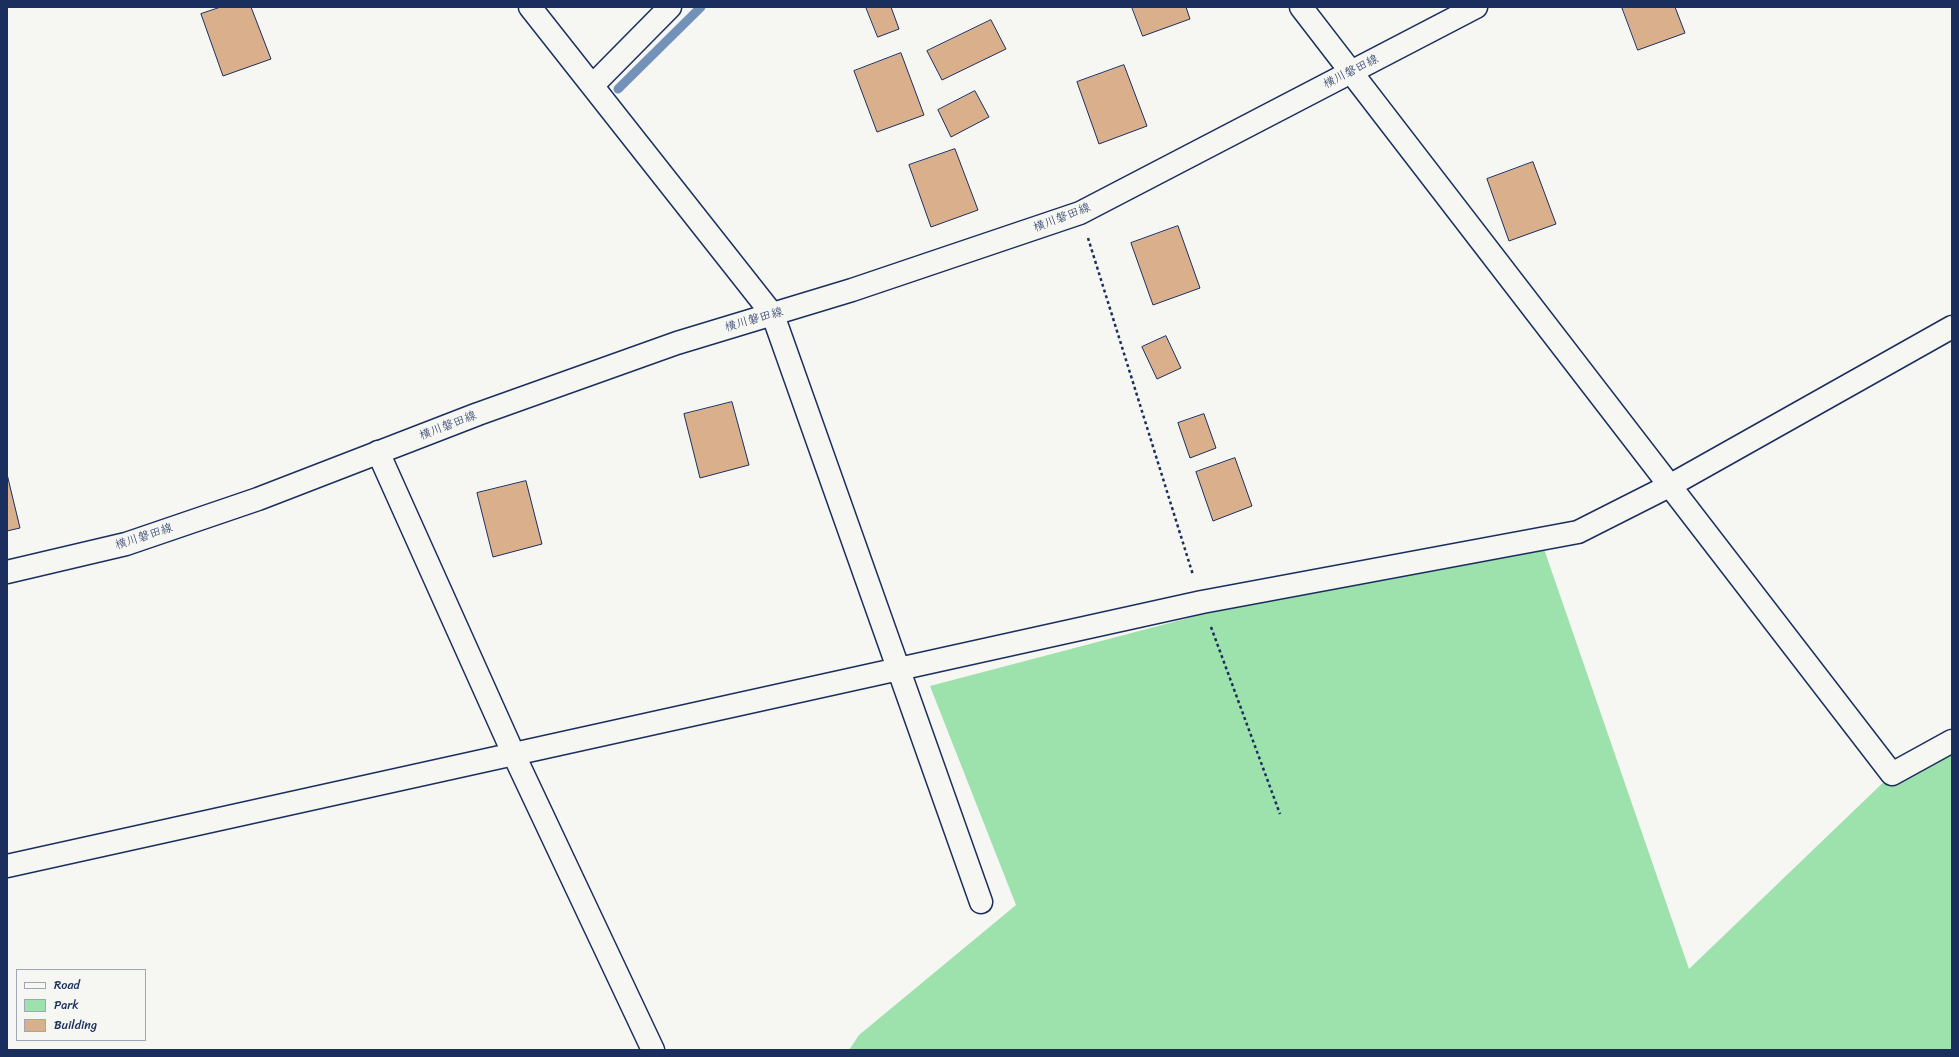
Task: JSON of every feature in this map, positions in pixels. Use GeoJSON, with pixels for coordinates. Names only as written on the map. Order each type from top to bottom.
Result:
{"type":"FeatureCollection","features":[{"type":"Feature","properties":{"kind":"street"},"geometry":{"type":"LineString","coordinates":[[530,7],[773,314],[981,902]]}},
{"type":"Feature","properties":{"kind":"street"},"geometry":{"type":"LineString","coordinates":[[593,85],[670,7]]}},
{"type":"Feature","properties":{"kind":"street"},"geometry":{"type":"LineString","coordinates":[[1302,7],[1892,774],[1952,741]]}},
{"type":"Feature","properties":{"kind":"street","name":"横川磐田線"},"geometry":{"type":"LineString","coordinates":[[7,572],[126,544],[258,499],[378,452],[677,342],[773,314],[960,255],[1080,213],[1476,7]]}},
{"type":"Feature","properties":{"kind":"street"},"geometry":{"type":"LineString","coordinates":[[7,866],[514,756],[1202,602],[1578,532],[1671,485],[1952,327]]}},
{"type":"Feature","properties":{"kind":"street"},"geometry":{"type":"LineString","coordinates":[[378,452],[514,756],[653,1050]]}},
{"type":"Feature","properties":{"kind":"path"},"geometry":{"type":"LineString","coordinates":[[1080,213],[1202,602],[1280,814]]}},
{"type":"Feature","properties":{"kind":"green space"},"geometry":{"type":"Polygon","coordinates":[[[1543,546],[1689,969],[1892,774],[1952,741],[1952,1050],[849,1050],[859,1035],[1016,905],[930,686],[1356,574],[1543,546]]]}},
{"type":"Feature","properties":{"kind":"building"},"geometry":{"type":"Polygon","coordinates":[[[221,7],[251,7],[271,59],[223,76],[201,14],[221,7]]]}},
{"type":"Feature","properties":{"kind":"building"},"geometry":{"type":"Polygon","coordinates":[[[866,7],[891,7],[899,29],[878,37],[866,7]]]}},
{"type":"Feature","properties":{"kind":"building"},"geometry":{"type":"Polygon","coordinates":[[[1132,7],[1186,7],[1190,19],[1143,36],[1132,7]]]}},
{"type":"Feature","properties":{"kind":"building"},"geometry":{"type":"Polygon","coordinates":[[[1622,7],[1675,7],[1685,33],[1638,50],[1622,7]]]}},
{"type":"Feature","properties":{"kind":"building"},"geometry":{"type":"Polygon","coordinates":[[[991,20],[1006,49],[942,80],[927,51],[991,20]]]}},
{"type":"Feature","properties":{"kind":"building"},"geometry":{"type":"Polygon","coordinates":[[[901,53],[924,115],[877,132],[854,71],[901,53]]]}},
{"type":"Feature","properties":{"kind":"building"},"geometry":{"type":"Polygon","coordinates":[[[1124,65],[1147,126],[1099,144],[1077,82],[1124,65]]]}},
{"type":"Feature","properties":{"kind":"building"},"geometry":{"type":"Polygon","coordinates":[[[975,91],[989,117],[951,137],[938,110],[975,91]]]}},
{"type":"Feature","properties":{"kind":"building"},"geometry":{"type":"Polygon","coordinates":[[[955,149],[978,210],[931,227],[909,165],[955,149]]]}},
{"type":"Feature","properties":{"kind":"building"},"geometry":{"type":"Polygon","coordinates":[[[1533,162],[1556,224],[1509,241],[1487,179],[1533,162]]]}},
{"type":"Feature","properties":{"kind":"building"},"geometry":{"type":"Polygon","coordinates":[[[1178,226],[1200,288],[1153,305],[1131,243],[1178,226]]]}},
{"type":"Feature","properties":{"kind":"building"},"geometry":{"type":"Polygon","coordinates":[[[1166,336],[1181,368],[1157,379],[1142,347],[1166,336]]]}},
{"type":"Feature","properties":{"kind":"building"},"geometry":{"type":"Polygon","coordinates":[[[732,402],[749,465],[700,478],[684,414],[732,402]]]}},
{"type":"Feature","properties":{"kind":"building"},"geometry":{"type":"Polygon","coordinates":[[[1204,414],[1216,448],[1190,458],[1178,423],[1204,414]]]}},
{"type":"Feature","properties":{"kind":"building"},"geometry":{"type":"Polygon","coordinates":[[[1235,458],[1252,506],[1213,521],[1196,472],[1235,458]]]}},
{"type":"Feature","properties":{"kind":"building"},"geometry":{"type":"Polygon","coordinates":[[[7,474],[20,528],[7,531],[7,474]]]}},
{"type":"Feature","properties":{"kind":"building"},"geometry":{"type":"Polygon","coordinates":[[[526,481],[542,544],[493,557],[477,493],[526,481]]]}},
{"type":"Feature","properties":{"kind":"waterway"},"geometry":{"type":"LineString","coordinates":[[618,89],[701,7]]}}]}
